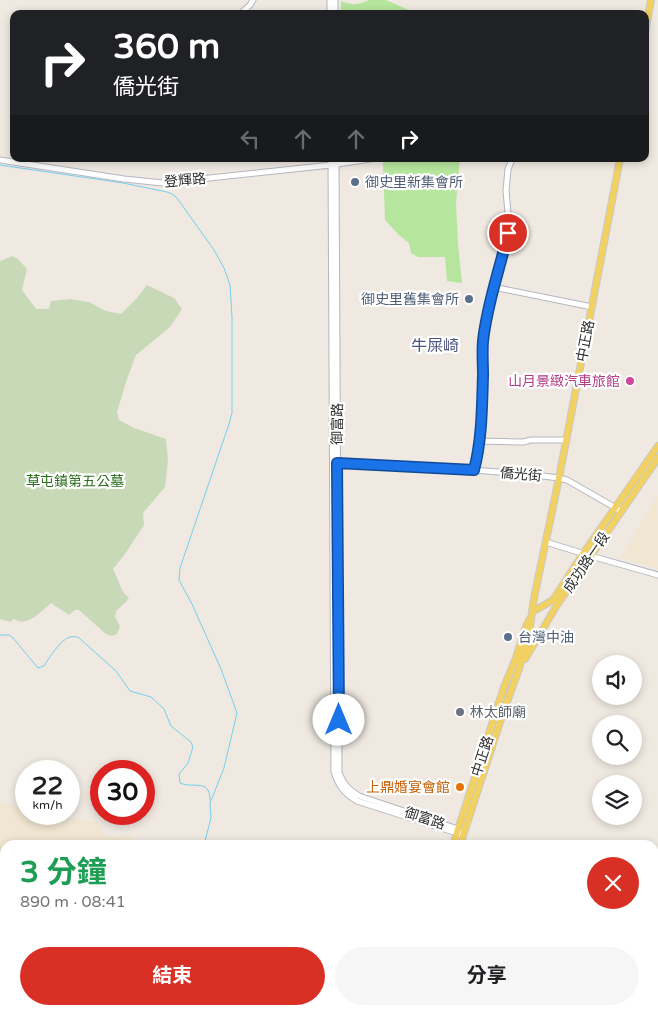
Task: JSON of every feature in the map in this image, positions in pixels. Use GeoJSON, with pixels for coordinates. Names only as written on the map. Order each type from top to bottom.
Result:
{"type":"FeatureCollection","features":[{"type":"Feature","properties":{"kind":"main road"},"geometry":{"type":"LineString","coordinates":[[649,14],[652,0]]}},
{"type":"Feature","properties":{"kind":"main road","name":"中正路"},"geometry":{"type":"LineString","coordinates":[[455,840],[519,669],[529,634],[619,162]]}},
{"type":"Feature","properties":{"kind":"main road","name":"成功路一段"},"geometry":{"type":"LineString","coordinates":[[519,669],[557,605],[591,556],[658,446]]}},
{"type":"Feature","properties":{"kind":"main road","name":"成功路一段"},"geometry":{"type":"LineString","coordinates":[[532,612],[552,600],[583,554],[658,458]]}},
{"type":"Feature","properties":{"kind":"main road","name":"中正路"},"geometry":{"type":"LineString","coordinates":[[460,840],[459,832],[504,687],[532,612]]}},
{"type":"Feature","properties":{"kind":"street"},"geometry":{"type":"LineString","coordinates":[[244,10],[253,0]]}},
{"type":"Feature","properties":{"kind":"street","name":"登輝路"},"geometry":{"type":"LineString","coordinates":[[12,162],[124,180],[163,183],[333,162]]}},
{"type":"Feature","properties":{"kind":"street","name":"御富路"},"geometry":{"type":"LineString","coordinates":[[333,162],[338,394],[334,464],[339,772],[341,780],[352,792],[359,796],[459,832]]}},
{"type":"Feature","properties":{"kind":"street"},"geometry":{"type":"LineString","coordinates":[[474,470],[479,441],[483,341],[493,287],[508,233],[506,190],[508,169],[511,162]]}},
{"type":"Feature","properties":{"kind":"street"},"geometry":{"type":"LineString","coordinates":[[493,287],[592,307]]}},
{"type":"Feature","properties":{"kind":"street"},"geometry":{"type":"LineString","coordinates":[[479,441],[567,440]]}},
{"type":"Feature","properties":{"kind":"street","name":"僑光街"},"geometry":{"type":"LineString","coordinates":[[334,464],[474,470],[559,478],[567,480],[618,510]]}},
{"type":"Feature","properties":{"kind":"street"},"geometry":{"type":"LineString","coordinates":[[546,542],[658,575]]}},
{"type":"Feature","properties":{"kind":"shaded area"},"geometry":{"type":"Polygon","coordinates":[[[658,495],[658,569],[620,558],[658,495]]]}},
{"type":"Feature","properties":{"kind":"shaded area"},"geometry":{"type":"Polygon","coordinates":[[[0,801],[15,805],[15,825],[80,825],[80,820],[90,822],[90,825],[98,825],[107,838],[130,835],[132,840],[0,840],[0,801]]]}},
{"type":"Feature","properties":{"kind":"green space"},"geometry":{"type":"Polygon","coordinates":[[[369,0],[386,0],[409,10],[341,10],[341,1],[355,4],[369,0]]]}},
{"type":"Feature","properties":{"kind":"green space"},"geometry":{"type":"Polygon","coordinates":[[[383,162],[460,162],[456,203],[462,283],[447,281],[445,257],[418,257],[411,253],[409,243],[385,220],[383,162]]]}},
{"type":"Feature","properties":{"kind":"green space","name":"草屯鎮第五公墓"},"geometry":{"type":"Polygon","coordinates":[[[12,256],[18,259],[27,269],[22,290],[36,309],[49,309],[51,301],[70,299],[89,302],[106,311],[121,314],[147,285],[174,298],[182,309],[170,327],[136,355],[117,412],[119,420],[134,428],[166,439],[168,460],[165,487],[143,513],[144,525],[113,569],[123,592],[129,598],[116,611],[115,617],[120,626],[117,634],[112,636],[106,634],[79,610],[75,610],[69,615],[51,603],[29,620],[19,621],[14,619],[10,622],[0,619],[0,261],[12,256]]]}},
{"type":"Feature","properties":{"kind":"waterway"},"geometry":{"type":"LineString","coordinates":[[0,165],[123,183],[172,194],[177,198],[214,250],[224,268],[230,285],[232,413],[180,568],[179,580],[192,604],[221,669],[237,713],[224,768],[210,803],[211,818],[205,840]]}},
{"type":"Feature","properties":{"kind":"waterway"},"geometry":{"type":"LineString","coordinates":[[0,635],[9,635],[13,638],[38,668],[44,666],[63,641],[70,637],[78,637],[116,671],[130,691],[151,697],[164,709],[171,726],[191,742],[193,747],[188,763],[179,774],[180,783],[204,787],[209,793],[210,800]]}},
{"type":"Feature","properties":{"kind":"place","name":"御史里新集會所"},"geometry":{"type":"Point","coordinates":[355,182]}},
{"type":"Feature","properties":{"kind":"place","name":"御史里舊集會所"},"geometry":{"type":"Point","coordinates":[469,299]}},
{"type":"Feature","properties":{"kind":"place","name":"山月景緻汽車旅館"},"geometry":{"type":"Point","coordinates":[630,381]}},
{"type":"Feature","properties":{"kind":"place","name":"台灣中油"},"geometry":{"type":"Point","coordinates":[508,637]}},
{"type":"Feature","properties":{"kind":"place","name":"林太師廟"},"geometry":{"type":"Point","coordinates":[460,712]}},
{"type":"Feature","properties":{"kind":"place","name":"上鼎婚宴會館"},"geometry":{"type":"Point","coordinates":[460,787]}},
{"type":"Feature","properties":{"kind":"district","name":"牛屎崎"},"geometry":{"type":"Point","coordinates":[435,345]}},
{"type":"Feature","properties":{"kind":"route"},"geometry":{"type":"LineString","coordinates":[[339,720],[337,463],[474,470],[479,441],[483,373],[482,358],[486,316],[508,233]]}}]}
